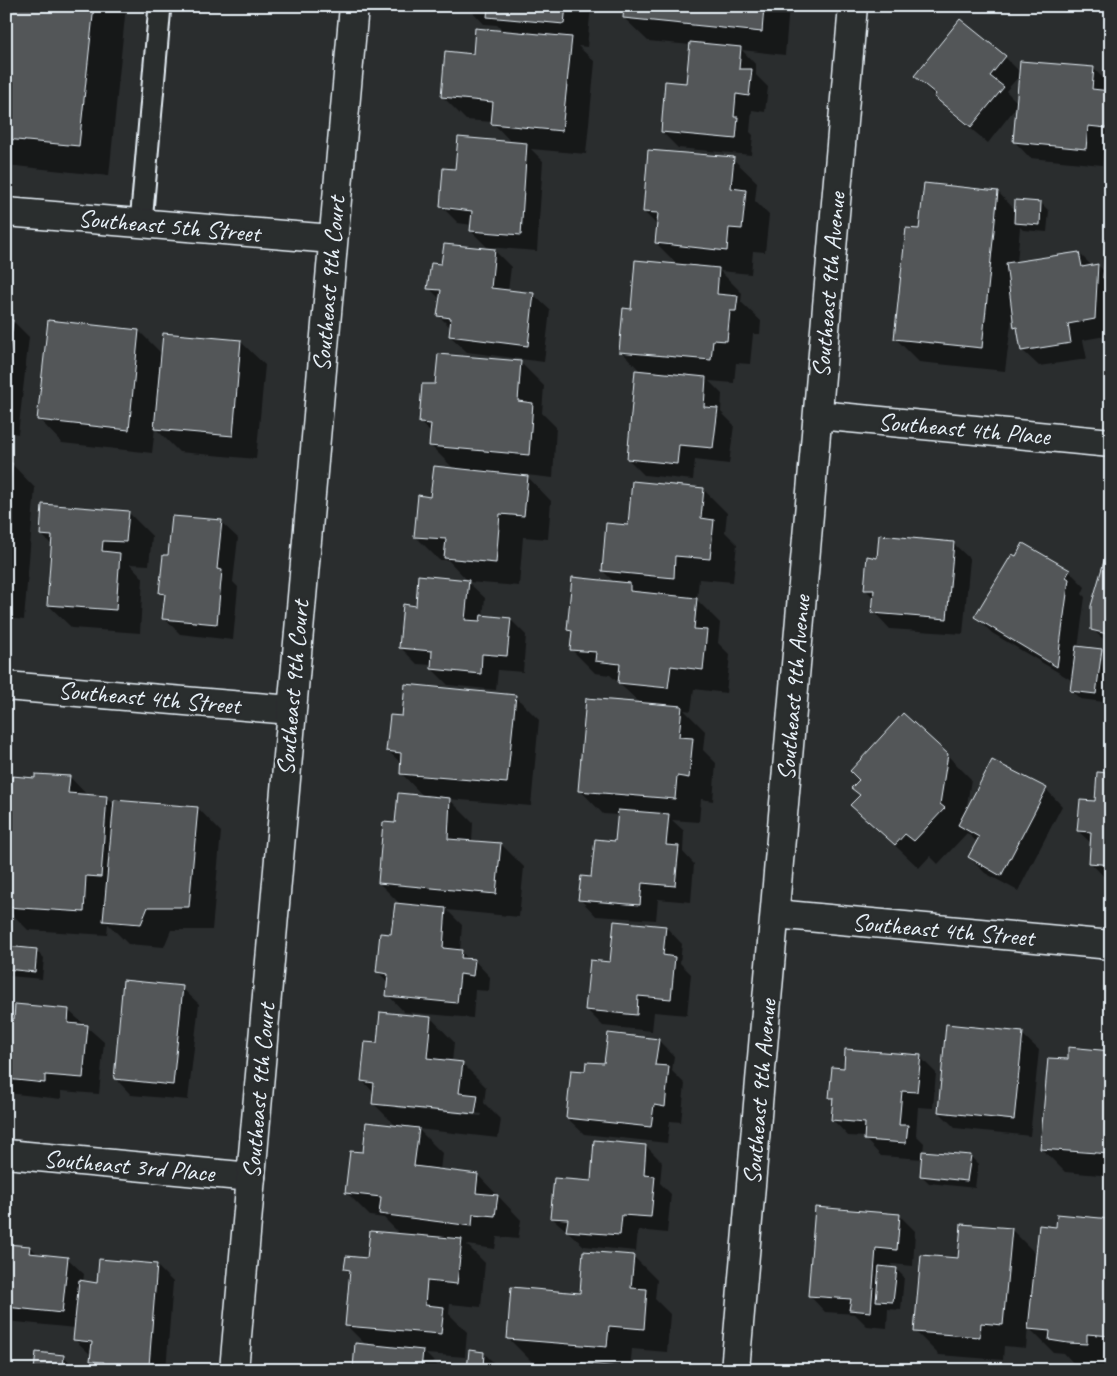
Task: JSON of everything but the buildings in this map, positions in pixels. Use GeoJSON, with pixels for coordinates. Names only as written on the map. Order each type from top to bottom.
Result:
{"type":"FeatureCollection","features":[{"type":"Feature","properties":{"kind":"street","name":"Southeast 9th Court"},"geometry":{"type":"LineString","coordinates":[[234,1370],[354,6]]}},
{"type":"Feature","properties":{"kind":"street","name":"Southeast 9th Avenue"},"geometry":{"type":"LineString","coordinates":[[736,1370],[853,6]]}},
{"type":"Feature","properties":{"kind":"street","name":"Southeast 5th Street"},"geometry":{"type":"LineString","coordinates":[[6,212],[332,239]]}},
{"type":"Feature","properties":{"kind":"street","name":"Southeast 4th Place"},"geometry":{"type":"LineString","coordinates":[[818,415],[1111,443]]}},
{"type":"Feature","properties":{"kind":"street","name":"Southeast 4th Street"},"geometry":{"type":"LineString","coordinates":[[6,686],[291,710]]}},
{"type":"Feature","properties":{"kind":"street","name":"Southeast 4th Street"},"geometry":{"type":"LineString","coordinates":[[775,914],[1111,946]]}},
{"type":"Feature","properties":{"kind":"street","name":"Southeast 3rd Place"},"geometry":{"type":"LineString","coordinates":[[6,1154],[251,1177]]}},
{"type":"Feature","properties":{"kind":"lane"},"geometry":{"type":"LineString","coordinates":[[141,223],[160,6]]}}]}
